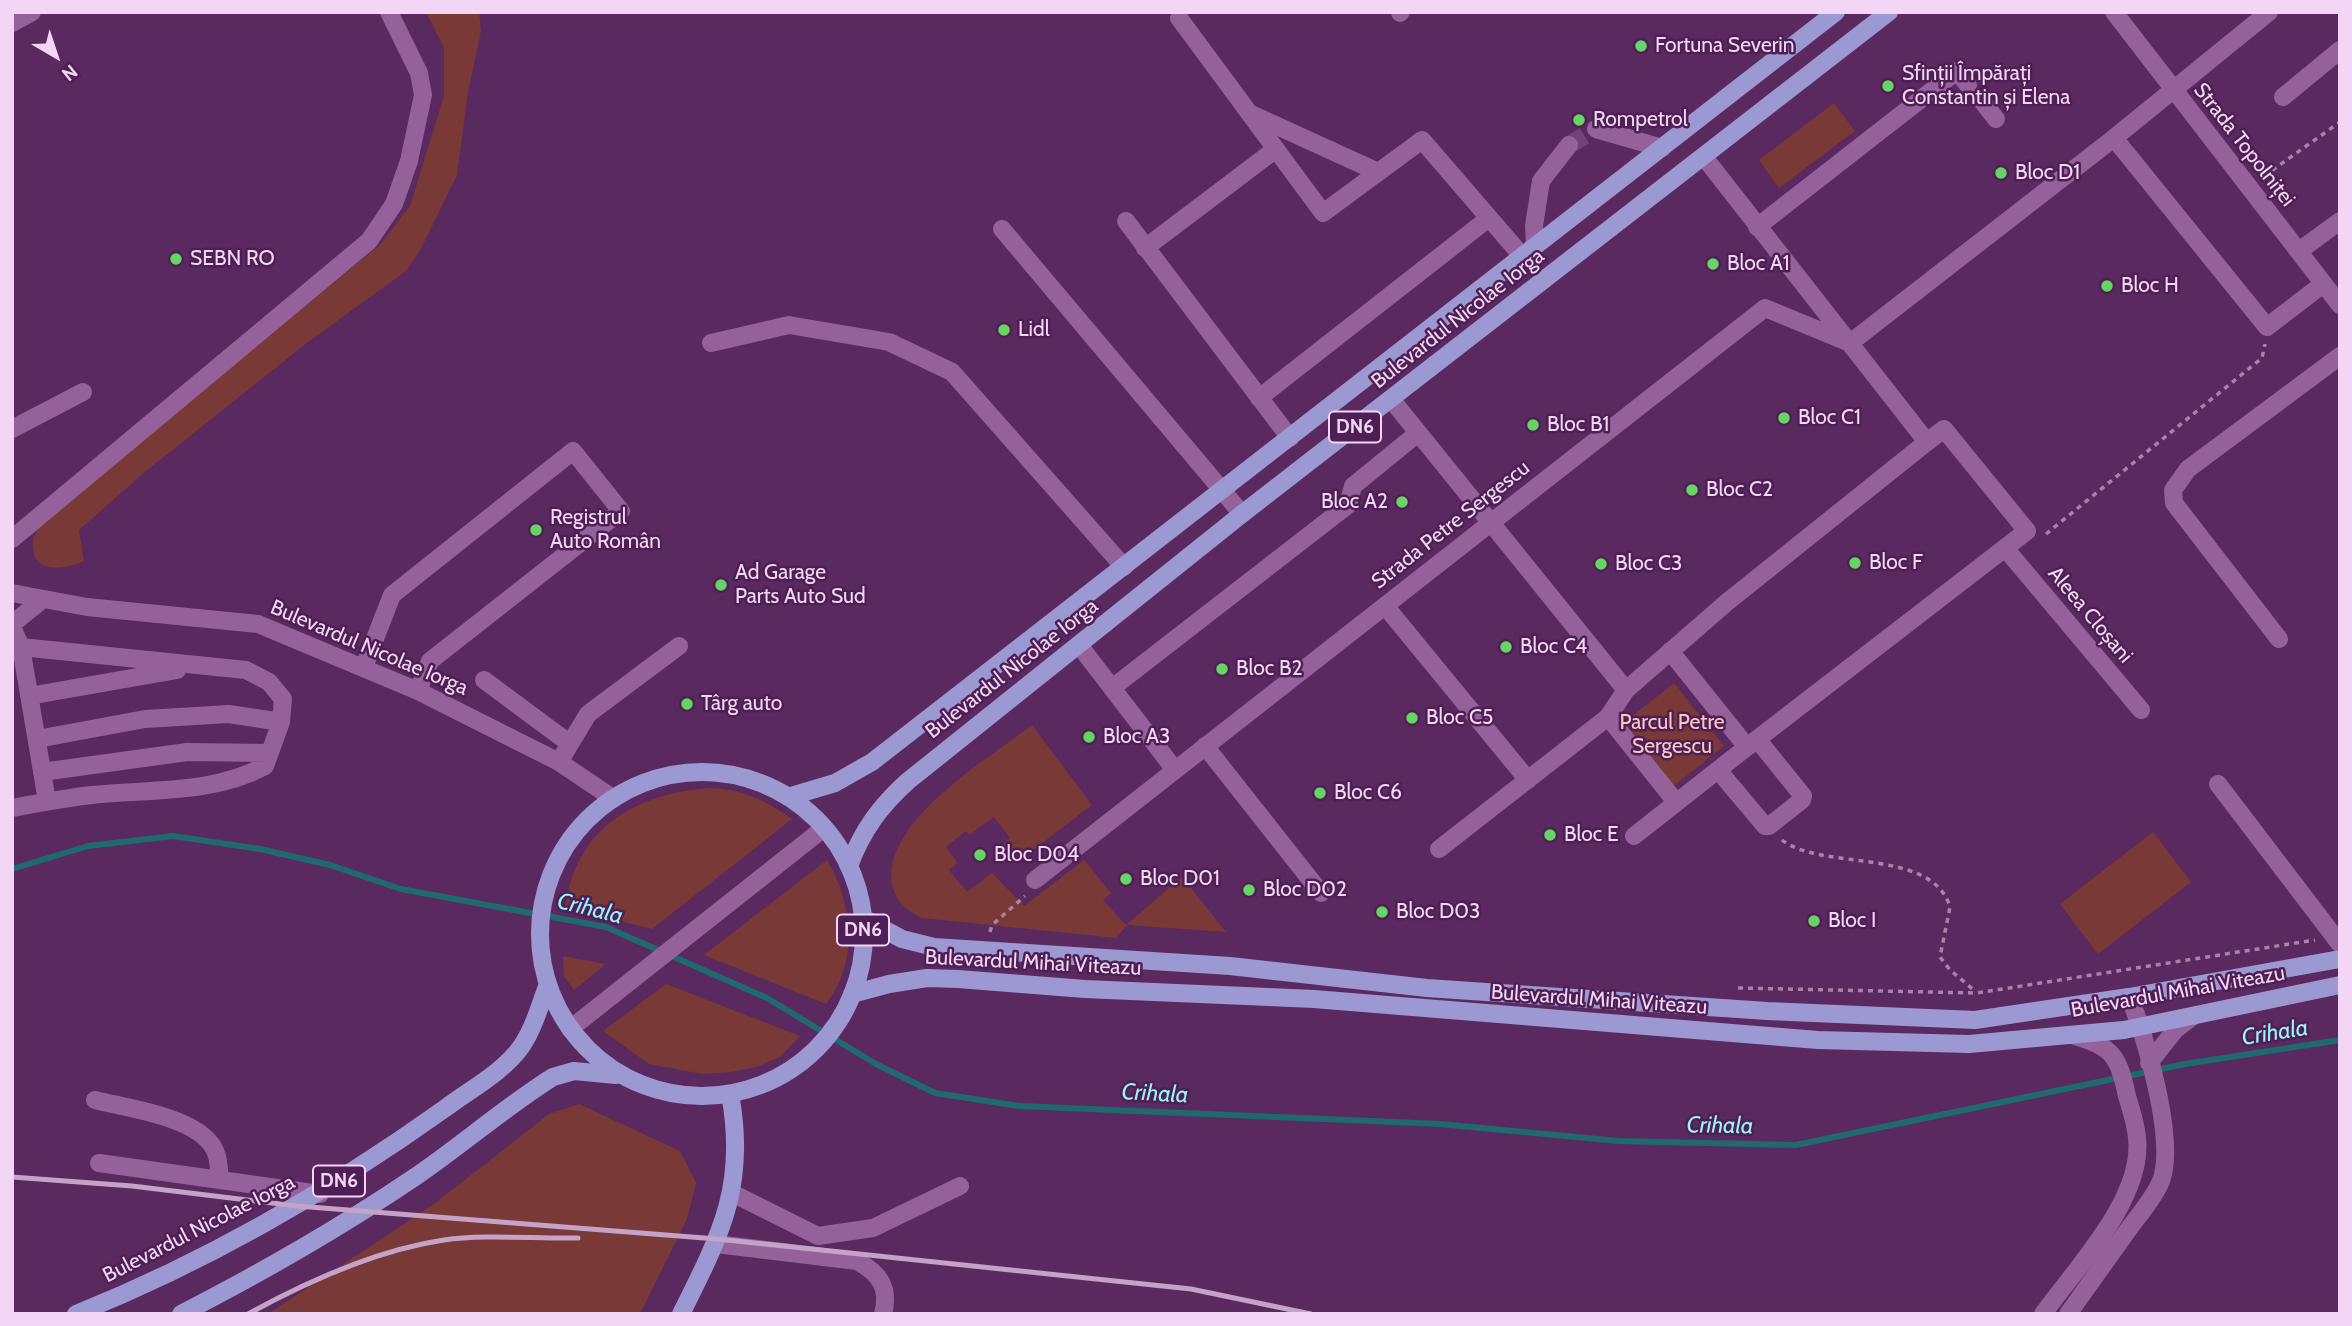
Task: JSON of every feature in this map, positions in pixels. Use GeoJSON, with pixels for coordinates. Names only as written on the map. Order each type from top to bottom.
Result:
{"type":"FeatureCollection","features":[{"type":"Feature","properties":{"kind":"main road","name":"Bulevardul Nicolae Iorga"},"geometry":{"type":"LineString","coordinates":[[788,797],[835,783],[872,762],[1836,12]]}},
{"type":"Feature","properties":{"kind":"main road","name":"Bulevardul Nicolae Iorga"},"geometry":{"type":"LineString","coordinates":[[849,866],[868,824],[895,792],[1242,514],[1889,12]]}},
{"type":"Feature","properties":{"kind":"main road","name":"DN6"},"geometry":{"type":"LineString","coordinates":[[181,1314],[234,1287],[372,1205],[553,1077],[574,1071],[623,1076],[675,1094],[730,1094],[772,1080],[808,1056],[830,1033],[849,1000],[862,957],[863,918],[849,866],[824,828],[788,797],[761,783],[732,775],[701,773],[651,781],[614,799],[586,822],[564,850],[548,883],[540,935],[548,984],[570,1028],[585,1047],[623,1076]]}},
{"type":"Feature","properties":{"kind":"main road","name":"Bulevardul Mihai Viteazu"},"geometry":{"type":"LineString","coordinates":[[863,918],[902,939],[934,947],[1230,966],[1427,988],[1975,1020],[2129,998],[2340,959]]}},
{"type":"Feature","properties":{"kind":"main road"},"geometry":{"type":"LineString","coordinates":[[1314,999],[1319,976]]}},
{"type":"Feature","properties":{"kind":"main road","name":"Bulevardul Mihai Viteazu"},"geometry":{"type":"LineString","coordinates":[[849,1000],[889,984],[927,978],[1314,999],[1818,1040],[1969,1044],[2124,1030],[2340,985]]}},
{"type":"Feature","properties":{"kind":"main road","name":"Bulevardul Nicolae Iorga"},"geometry":{"type":"LineString","coordinates":[[76,1314],[157,1280],[320,1194],[506,1064],[521,1047],[534,1023],[548,984]]}},
{"type":"Feature","properties":{"kind":"main road"},"geometry":{"type":"LineString","coordinates":[[1706,1031],[1709,1006]]}},
{"type":"Feature","properties":{"kind":"main road"},"geometry":{"type":"LineString","coordinates":[[681,1314],[716,1244],[732,1193],[737,1167],[737,1131],[730,1094]]}},
{"type":"Feature","properties":{"kind":"street"},"geometry":{"type":"LineString","coordinates":[[12,23],[32,12]]}},
{"type":"Feature","properties":{"kind":"street"},"geometry":{"type":"LineString","coordinates":[[12,539],[369,241],[394,204],[409,161],[423,94],[419,73],[389,12]]}},
{"type":"Feature","properties":{"kind":"street","name":"Strada Topolniței"},"geometry":{"type":"LineString","coordinates":[[2114,12],[2172,91],[2340,305]]}},
{"type":"Feature","properties":{"kind":"street"},"geometry":{"type":"LineString","coordinates":[[1850,343],[2114,138],[2269,12]]}},
{"type":"Feature","properties":{"kind":"street"},"geometry":{"type":"LineString","coordinates":[[1179,18],[1323,213],[1422,140],[1489,218],[1529,251],[1541,181],[1569,145]]}},
{"type":"Feature","properties":{"kind":"street"},"geometry":{"type":"LineString","coordinates":[[2283,97],[2340,50]]}},
{"type":"Feature","properties":{"kind":"street"},"geometry":{"type":"LineString","coordinates":[[1757,227],[1957,71],[1968,85]]}},
{"type":"Feature","properties":{"kind":"street"},"geometry":{"type":"LineString","coordinates":[[1982,101],[1996,119]]}},
{"type":"Feature","properties":{"kind":"street"},"geometry":{"type":"LineString","coordinates":[[1250,113],[1378,172]]}},
{"type":"Feature","properties":{"kind":"street"},"geometry":{"type":"LineString","coordinates":[[1596,129],[1662,148]]}},
{"type":"Feature","properties":{"kind":"street"},"geometry":{"type":"LineString","coordinates":[[2114,138],[2267,327],[2323,284]]}},
{"type":"Feature","properties":{"kind":"street"},"geometry":{"type":"LineString","coordinates":[[1145,248],[1276,149]]}},
{"type":"Feature","properties":{"kind":"street"},"geometry":{"type":"LineString","coordinates":[[1704,157],[1927,442]]}},
{"type":"Feature","properties":{"kind":"street"},"geometry":{"type":"LineString","coordinates":[[1259,398],[1489,218]]}},
{"type":"Feature","properties":{"kind":"street"},"geometry":{"type":"LineString","coordinates":[[1126,221],[1290,438]]}},
{"type":"Feature","properties":{"kind":"street"},"geometry":{"type":"LineString","coordinates":[[2299,251],[2340,221]]}},
{"type":"Feature","properties":{"kind":"street"},"geometry":{"type":"LineString","coordinates":[[1002,229],[1242,514]]}},
{"type":"Feature","properties":{"kind":"street","name":"Strada Petre Sergescu"},"geometry":{"type":"LineString","coordinates":[[1035,880],[1765,308],[1850,343]]}},
{"type":"Feature","properties":{"kind":"street"},"geometry":{"type":"LineString","coordinates":[[711,344],[789,325],[889,342],[952,372],[1124,567]]}},
{"type":"Feature","properties":{"kind":"street"},"geometry":{"type":"LineString","coordinates":[[2280,639],[2174,503],[2173,489],[2188,469],[2340,356]]}},
{"type":"Feature","properties":{"kind":"street"},"geometry":{"type":"LineString","coordinates":[[12,429],[83,392]]}},
{"type":"Feature","properties":{"kind":"street"},"geometry":{"type":"LineString","coordinates":[[1391,399],[1626,690]]}},
{"type":"Feature","properties":{"kind":"street"},"geometry":{"type":"LineString","coordinates":[[1439,849],[1608,717],[1626,690],[1670,651],[1944,429],[2027,531],[2010,554],[1752,743],[1634,836]]}},
{"type":"Feature","properties":{"kind":"street"},"geometry":{"type":"LineString","coordinates":[[1112,688],[1348,505],[1353,486],[1418,433]]}},
{"type":"Feature","properties":{"kind":"street"},"geometry":{"type":"LineString","coordinates":[[364,667],[392,595],[573,451],[621,511],[430,661],[418,691]]}},
{"type":"Feature","properties":{"kind":"street","name":"Aleea Cloșani"},"geometry":{"type":"LineString","coordinates":[[2010,554],[2141,710]]}},
{"type":"Feature","properties":{"kind":"street","name":"Bulevardul Nicolae Iorga"},"geometry":{"type":"LineString","coordinates":[[12,593],[43,600],[258,624],[418,691],[559,762],[614,799]]}},
{"type":"Feature","properties":{"kind":"street"},"geometry":{"type":"LineString","coordinates":[[43,600],[12,625],[21,647],[47,802]]}},
{"type":"Feature","properties":{"kind":"street"},"geometry":{"type":"LineString","coordinates":[[1386,607],[1528,780]]}},
{"type":"Feature","properties":{"kind":"street"},"geometry":{"type":"LineString","coordinates":[[1079,645],[1175,770]]}},
{"type":"Feature","properties":{"kind":"street"},"geometry":{"type":"LineString","coordinates":[[559,762],[588,714],[679,646]]}},
{"type":"Feature","properties":{"kind":"street"},"geometry":{"type":"LineString","coordinates":[[12,808],[240,779],[265,766],[281,722],[283,699],[269,682],[246,670],[21,647]]}},
{"type":"Feature","properties":{"kind":"street"},"geometry":{"type":"LineString","coordinates":[[1670,651],[1803,796],[1769,826],[1765,825],[1718,770]]}},
{"type":"Feature","properties":{"kind":"street"},"geometry":{"type":"LineString","coordinates":[[29,696],[198,666]]}},
{"type":"Feature","properties":{"kind":"street"},"geometry":{"type":"LineString","coordinates":[[484,680],[569,743]]}},
{"type":"Feature","properties":{"kind":"street"},"geometry":{"type":"LineString","coordinates":[[37,738],[145,719],[229,715],[281,722]]}},
{"type":"Feature","properties":{"kind":"street"},"geometry":{"type":"LineString","coordinates":[[1608,717],[1676,802]]}},
{"type":"Feature","properties":{"kind":"street"},"geometry":{"type":"LineString","coordinates":[[1205,746],[1321,893]]}},
{"type":"Feature","properties":{"kind":"street"},"geometry":{"type":"LineString","coordinates":[[42,772],[187,752],[270,753]]}},
{"type":"Feature","properties":{"kind":"street"},"geometry":{"type":"LineString","coordinates":[[2218,784],[2337,941]]}},
{"type":"Feature","properties":{"kind":"street"},"geometry":{"type":"LineString","coordinates":[[570,1028],[824,828]]}},
{"type":"Feature","properties":{"kind":"street"},"geometry":{"type":"LineString","coordinates":[[2068,1314],[2161,1181],[2166,1160],[2166,1134],[2142,1027],[2129,998]]}},
{"type":"Feature","properties":{"kind":"street"},"geometry":{"type":"LineString","coordinates":[[2121,1068],[2129,998]]}},
{"type":"Feature","properties":{"kind":"street"},"geometry":{"type":"LineString","coordinates":[[2149,1063],[2176,1029],[2192,1017]]}},
{"type":"Feature","properties":{"kind":"street"},"geometry":{"type":"LineString","coordinates":[[2043,1314],[2124,1201],[2134,1169],[2138,1139],[2121,1068],[2114,1054],[2095,1042],[2072,1035]]}},
{"type":"Feature","properties":{"kind":"street"},"geometry":{"type":"LineString","coordinates":[[95,1100],[191,1126],[206,1137],[216,1153],[220,1180]]}},
{"type":"Feature","properties":{"kind":"street"},"geometry":{"type":"LineString","coordinates":[[99,1163],[320,1194]]}},
{"type":"Feature","properties":{"kind":"street"},"geometry":{"type":"LineString","coordinates":[[732,1193],[818,1236],[873,1228],[960,1186]]}},
{"type":"Feature","properties":{"kind":"street"},"geometry":{"type":"LineString","coordinates":[[716,1244],[857,1261],[877,1272],[884,1291],[883,1314]]}},
{"type":"Feature","properties":{"kind":"path"},"geometry":{"type":"LineString","coordinates":[[2248,187],[2340,122]]}},
{"type":"Feature","properties":{"kind":"path"},"geometry":{"type":"LineString","coordinates":[[2010,554],[2262,358],[2267,327]]}},
{"type":"Feature","properties":{"kind":"path"},"geometry":{"type":"LineString","coordinates":[[1769,826],[1790,846],[1913,872],[1934,883],[1944,894],[1950,907],[1940,957],[1950,970],[1977,993]]}},
{"type":"Feature","properties":{"kind":"path"},"geometry":{"type":"LineString","coordinates":[[983,950],[992,925],[1020,903],[1035,880]]}},
{"type":"Feature","properties":{"kind":"path"},"geometry":{"type":"LineString","coordinates":[[1738,988],[1977,993],[2337,941]]}},
{"type":"Feature","properties":{"kind":"green space"},"geometry":{"type":"Polygon","coordinates":[[[426,12],[479,12],[481,31],[468,92],[457,175],[420,251],[406,271],[308,342],[146,471],[79,530],[84,561],[58,568],[43,565],[37,560],[33,541],[43,520],[380,245],[410,206],[444,96],[444,48],[426,12]]]}},
{"type":"Feature","properties":{"kind":"green space"},"geometry":{"type":"Polygon","coordinates":[[[1834,103],[1855,131],[1779,188],[1759,160],[1834,103]]]}},
{"type":"Feature","properties":{"kind":"green space","name":"Parcul Petre Sergescu"},"geometry":{"type":"Polygon","coordinates":[[[1674,683],[1724,746],[1671,788],[1621,725],[1674,683]]]}},
{"type":"Feature","properties":{"kind":"green space"},"geometry":{"type":"Polygon","coordinates":[[[1032,725],[1092,805],[1015,864],[1001,846],[1010,838],[994,817],[969,835],[966,831],[946,847],[958,863],[949,870],[967,892],[992,873],[1024,906],[1084,860],[1111,893],[1103,900],[1126,925],[1182,877],[1226,932],[1127,925],[1116,938],[922,918],[902,904],[892,883],[894,860],[904,837],[942,793],[1032,725]]]}},
{"type":"Feature","properties":{"kind":"green space"},"geometry":{"type":"Polygon","coordinates":[[[712,788],[755,797],[792,819],[652,929],[566,908],[572,880],[582,856],[596,836],[614,820],[659,797],[712,788]]]}},
{"type":"Feature","properties":{"kind":"green space"},"geometry":{"type":"Polygon","coordinates":[[[2153,832],[2191,882],[2098,954],[2060,904],[2153,832]]]}},
{"type":"Feature","properties":{"kind":"green space"},"geometry":{"type":"Polygon","coordinates":[[[827,860],[842,895],[849,933],[844,970],[837,988],[826,1004],[704,955],[827,860]]]}},
{"type":"Feature","properties":{"kind":"green space"},"geometry":{"type":"Polygon","coordinates":[[[563,956],[606,964],[574,990],[564,976],[563,956]]]}},
{"type":"Feature","properties":{"kind":"green space"},"geometry":{"type":"Polygon","coordinates":[[[666,984],[800,1036],[780,1057],[756,1067],[731,1072],[702,1074],[649,1064],[603,1031],[666,984]]]}},
{"type":"Feature","properties":{"kind":"green space"},"geometry":{"type":"Polygon","coordinates":[[[579,1104],[680,1151],[696,1183],[687,1219],[640,1314],[268,1314],[434,1204],[549,1114],[579,1104]]]}},
{"type":"Feature","properties":{"kind":"waterway","name":"Crihala"},"geometry":{"type":"LineString","coordinates":[[12,869],[88,846],[173,836],[260,849],[330,865],[401,889],[606,927],[767,998],[876,1064],[935,1093],[1019,1106],[1440,1124],[1618,1141],[1796,1145],[2185,1064],[2340,1040]]}},
{"type":"Feature","properties":{"kind":"tunnel"},"geometry":{"type":"LineString","coordinates":[[1569,145],[1596,129]]}},
{"type":"Feature","properties":{"kind":"railway"},"geometry":{"type":"LineString","coordinates":[[12,1177],[132,1186],[297,1206],[717,1239],[1191,1289],[1311,1314]]}},
{"type":"Feature","properties":{"kind":"railway"},"geometry":{"type":"LineString","coordinates":[[248,1314],[343,1268],[419,1245],[476,1237],[578,1238]]}},
{"type":"Feature","properties":{"kind":"place","name":"Fortuna Severin"},"geometry":{"type":"Point","coordinates":[1641,46]}},
{"type":"Feature","properties":{"kind":"place","name":"Sfinții Împărați Constantin și Elena"},"geometry":{"type":"Point","coordinates":[1888,86]}},
{"type":"Feature","properties":{"kind":"place","name":"Rompetrol"},"geometry":{"type":"Point","coordinates":[1579,120]}},
{"type":"Feature","properties":{"kind":"place","name":"Bloc D1"},"geometry":{"type":"Point","coordinates":[2001,173]}},
{"type":"Feature","properties":{"kind":"place","name":"SEBN RO"},"geometry":{"type":"Point","coordinates":[176,259]}},
{"type":"Feature","properties":{"kind":"place","name":"Bloc A1"},"geometry":{"type":"Point","coordinates":[1713,264]}},
{"type":"Feature","properties":{"kind":"place","name":"Bloc H"},"geometry":{"type":"Point","coordinates":[2107,286]}},
{"type":"Feature","properties":{"kind":"place","name":"Lidl"},"geometry":{"type":"Point","coordinates":[1004,330]}},
{"type":"Feature","properties":{"kind":"place","name":"Bloc C1"},"geometry":{"type":"Point","coordinates":[1784,418]}},
{"type":"Feature","properties":{"kind":"place","name":"Bloc B1"},"geometry":{"type":"Point","coordinates":[1533,425]}},
{"type":"Feature","properties":{"kind":"place","name":"Bloc C2"},"geometry":{"type":"Point","coordinates":[1692,490]}},
{"type":"Feature","properties":{"kind":"place","name":"Bloc A2"},"geometry":{"type":"Point","coordinates":[1402,502]}},
{"type":"Feature","properties":{"kind":"place","name":"Registrul Auto Român"},"geometry":{"type":"Point","coordinates":[536,530]}},
{"type":"Feature","properties":{"kind":"place","name":"Bloc F"},"geometry":{"type":"Point","coordinates":[1855,563]}},
{"type":"Feature","properties":{"kind":"place","name":"Bloc C3"},"geometry":{"type":"Point","coordinates":[1601,564]}},
{"type":"Feature","properties":{"kind":"place","name":"Ad Garage Parts Auto Sud"},"geometry":{"type":"Point","coordinates":[721,585]}},
{"type":"Feature","properties":{"kind":"place","name":"Bloc C4"},"geometry":{"type":"Point","coordinates":[1506,647]}},
{"type":"Feature","properties":{"kind":"place","name":"Bloc B2"},"geometry":{"type":"Point","coordinates":[1222,669]}},
{"type":"Feature","properties":{"kind":"place","name":"Târg auto"},"geometry":{"type":"Point","coordinates":[687,704]}},
{"type":"Feature","properties":{"kind":"place","name":"Bloc C5"},"geometry":{"type":"Point","coordinates":[1412,718]}},
{"type":"Feature","properties":{"kind":"place","name":"Bloc A3"},"geometry":{"type":"Point","coordinates":[1089,737]}},
{"type":"Feature","properties":{"kind":"place","name":"Bloc C6"},"geometry":{"type":"Point","coordinates":[1320,793]}},
{"type":"Feature","properties":{"kind":"place","name":"Bloc E"},"geometry":{"type":"Point","coordinates":[1550,835]}},
{"type":"Feature","properties":{"kind":"place","name":"Bloc D04"},"geometry":{"type":"Point","coordinates":[980,855]}},
{"type":"Feature","properties":{"kind":"place","name":"Bloc D01"},"geometry":{"type":"Point","coordinates":[1126,879]}},
{"type":"Feature","properties":{"kind":"place","name":"Bloc D02"},"geometry":{"type":"Point","coordinates":[1249,890]}},
{"type":"Feature","properties":{"kind":"place","name":"Bloc D03"},"geometry":{"type":"Point","coordinates":[1382,912]}},
{"type":"Feature","properties":{"kind":"place","name":"Bloc I"},"geometry":{"type":"Point","coordinates":[1814,921]}}]}
